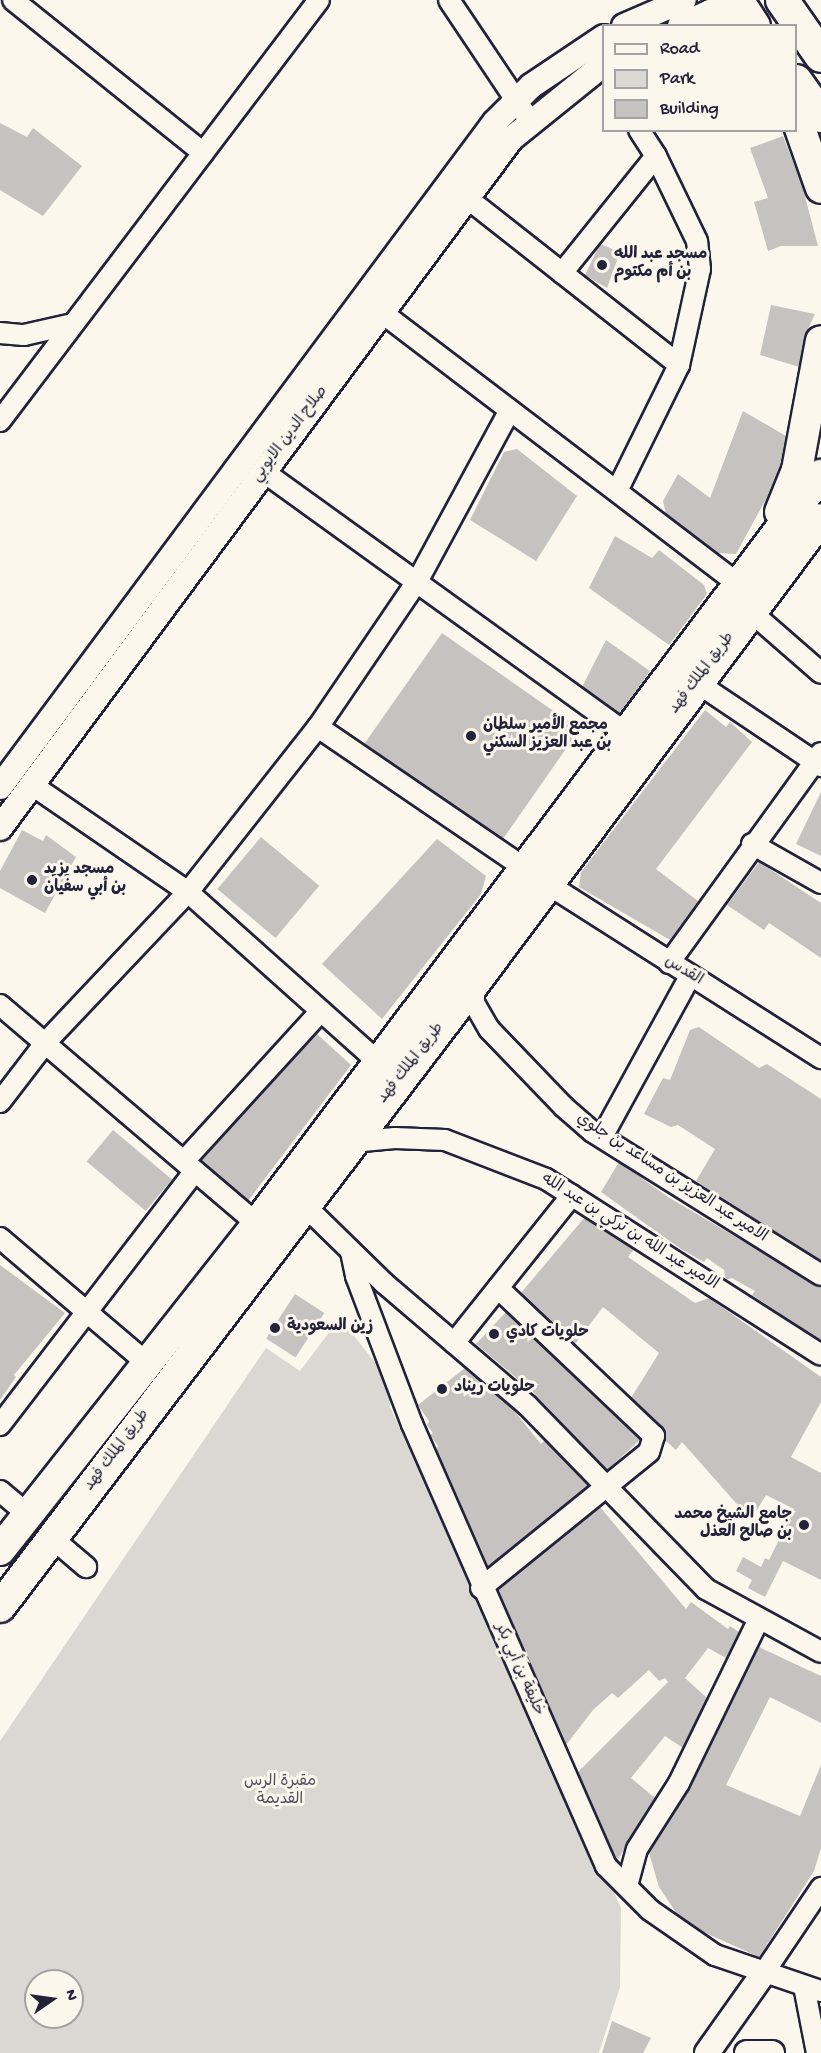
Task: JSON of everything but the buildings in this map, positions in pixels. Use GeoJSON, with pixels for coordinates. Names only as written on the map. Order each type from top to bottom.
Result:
{"type":"FeatureCollection","features":[{"type":"Feature","properties":{"kind":"highway"},"geometry":{"type":"LineString","coordinates":[[737,0],[753,24]]}},
{"type":"Feature","properties":{"kind":"highway"},"geometry":{"type":"LineString","coordinates":[[785,5],[821,56]]}},
{"type":"Feature","properties":{"kind":"highway"},"geometry":{"type":"LineString","coordinates":[[797,84],[821,116]]}},
{"type":"Feature","properties":{"kind":"main road"},"geometry":{"type":"LineString","coordinates":[[785,5],[821,39]]}},
{"type":"Feature","properties":{"kind":"main road"},"geometry":{"type":"LineString","coordinates":[[797,122],[821,188]]}},
{"type":"Feature","properties":{"kind":"main road"},"geometry":{"type":"LineString","coordinates":[[759,560],[797,470],[821,341]]}},
{"type":"Feature","properties":{"kind":"main road","name":"طريق الملك فهد"},"geometry":{"type":"LineString","coordinates":[[0,1607],[52,1538],[157,1366],[258,1224],[379,1063],[696,682],[745,598],[759,560],[821,475]]}},
{"type":"Feature","properties":{"kind":"main road","name":"طريق الملك فهد"},"geometry":{"type":"LineString","coordinates":[[0,1550],[27,1514],[157,1366],[304,1205],[474,984],[536,876],[627,734],[745,598],[821,519]]}},
{"type":"Feature","properties":{"kind":"street"},"geometry":{"type":"LineString","coordinates":[[13,0],[203,153]]}},
{"type":"Feature","properties":{"kind":"street"},"geometry":{"type":"LineString","coordinates":[[0,421],[319,0]]}},
{"type":"Feature","properties":{"kind":"street"},"geometry":{"type":"LineString","coordinates":[[450,0],[530,121]]}},
{"type":"Feature","properties":{"kind":"street"},"geometry":{"type":"LineString","coordinates":[[629,24],[684,0]]}},
{"type":"Feature","properties":{"kind":"street"},"geometry":{"type":"LineString","coordinates":[[684,24],[710,12],[722,12],[745,24]]}},
{"type":"Feature","properties":{"kind":"street","name":"صلاح الدين الايوبي"},"geometry":{"type":"LineString","coordinates":[[0,828],[264,472],[495,122],[531,86],[602,38]]}},
{"type":"Feature","properties":{"kind":"street","name":"صلاح الدين الايوبي"},"geometry":{"type":"LineString","coordinates":[[0,787],[373,306],[467,198],[511,139],[530,121],[602,69]]}},
{"type":"Feature","properties":{"kind":"street"},"geometry":{"type":"LineString","coordinates":[[617,491],[680,365],[697,295],[698,250],[656,156],[640,132]]}},
{"type":"Feature","properties":{"kind":"street"},"geometry":{"type":"LineString","coordinates":[[562,273],[656,156]]}},
{"type":"Feature","properties":{"kind":"street"},"geometry":{"type":"LineString","coordinates":[[467,198],[680,365]]}},
{"type":"Feature","properties":{"kind":"street"},"geometry":{"type":"LineString","coordinates":[[373,306],[617,491],[745,598],[821,673]]}},
{"type":"Feature","properties":{"kind":"street"},"geometry":{"type":"LineString","coordinates":[[0,333],[24,335],[73,324]]}},
{"type":"Feature","properties":{"kind":"street"},"geometry":{"type":"LineString","coordinates":[[0,1102],[46,1042],[188,892],[318,727],[418,580],[510,410]]}},
{"type":"Feature","properties":{"kind":"street"},"geometry":{"type":"LineString","coordinates":[[264,472],[418,580],[627,734]]}},
{"type":"Feature","properties":{"kind":"street"},"geometry":{"type":"LineString","coordinates":[[669,963],[752,844],[819,760],[696,682]]}},
{"type":"Feature","properties":{"kind":"street","name":"القدس"},"geometry":{"type":"LineString","coordinates":[[318,727],[536,876],[821,1058]]}},
{"type":"Feature","properties":{"kind":"street"},"geometry":{"type":"LineString","coordinates":[[32,785],[188,892],[379,1063]]}},
{"type":"Feature","properties":{"kind":"street"},"geometry":{"type":"LineString","coordinates":[[752,844],[821,883]]}},
{"type":"Feature","properties":{"kind":"street"},"geometry":{"type":"LineString","coordinates":[[602,1137],[690,976]]}},
{"type":"Feature","properties":{"kind":"street","name":"الامير عبد العزيز بن مساعد بن جلوي"},"geometry":{"type":"LineString","coordinates":[[474,984],[474,1003],[501,1044],[564,1107],[602,1137],[821,1275]]}},
{"type":"Feature","properties":{"kind":"street"},"geometry":{"type":"LineString","coordinates":[[0,1005],[258,1224]]}},
{"type":"Feature","properties":{"kind":"street"},"geometry":{"type":"LineString","coordinates":[[0,1425],[86,1311],[190,1166],[321,1011]]}},
{"type":"Feature","properties":{"kind":"street","name":"الامير عبد الله بن تركي بن عبد الله"},"geometry":{"type":"LineString","coordinates":[[352,1142],[395,1138],[445,1140],[546,1179],[821,1355]]}},
{"type":"Feature","properties":{"kind":"street"},"geometry":{"type":"LineString","coordinates":[[454,1343],[572,1195]]}},
{"type":"Feature","properties":{"kind":"street"},"geometry":{"type":"LineString","coordinates":[[304,1205],[351,1252],[527,1405],[706,1589],[758,1621],[821,1652]]}},
{"type":"Feature","properties":{"kind":"street"},"geometry":{"type":"LineString","coordinates":[[0,1238],[86,1311],[157,1366]]}},
{"type":"Feature","properties":{"kind":"street","name":"خليفة بن أبي بكر"},"geometry":{"type":"LineString","coordinates":[[351,1252],[356,1276],[412,1424],[482,1588],[606,1866],[650,1910],[715,1955],[763,1974],[812,1989]]}},
{"type":"Feature","properties":{"kind":"street"},"geometry":{"type":"LineString","coordinates":[[482,1588],[649,1452],[654,1436],[498,1288]]}},
{"type":"Feature","properties":{"kind":"street"},"geometry":{"type":"LineString","coordinates":[[0,1491],[27,1514]]}},
{"type":"Feature","properties":{"kind":"street"},"geometry":{"type":"LineString","coordinates":[[52,1538],[86,1567]]}},
{"type":"Feature","properties":{"kind":"street"},"geometry":{"type":"LineString","coordinates":[[627,1886],[637,1849],[679,1783],[758,1621]]}},
{"type":"Feature","properties":{"kind":"street"},"geometry":{"type":"LineString","coordinates":[[707,2053],[821,1888]]}},
{"type":"Feature","properties":{"kind":"street"},"geometry":{"type":"LineString","coordinates":[[812,1989],[817,2053]]}},
{"type":"Feature","properties":{"kind":"street"},"geometry":{"type":"LineString","coordinates":[[747,2053],[772,2053]]}},
{"type":"Feature","properties":{"kind":"green space","name":"مقبرة الرس القديمة"},"geometry":{"type":"Polygon","coordinates":[[[340,1318],[381,1370],[392,1394],[390,1407],[621,1908],[620,1987],[599,2053],[0,2053],[0,1741],[266,1348],[300,1371],[340,1318]]]}},
{"type":"Feature","properties":{"kind":"place","name":"مسجد عبد الله بن أم مكتوم"},"geometry":{"type":"Point","coordinates":[602,265]}},
{"type":"Feature","properties":{"kind":"place","name":"مجمع الأمير سلطان بن عبد العزيز السكني"},"geometry":{"type":"Point","coordinates":[471,736]}},
{"type":"Feature","properties":{"kind":"place","name":"مسجد يزيد بن أبي سفيان"},"geometry":{"type":"Point","coordinates":[32,880]}},
{"type":"Feature","properties":{"kind":"place","name":"زين السعودية"},"geometry":{"type":"Point","coordinates":[275,1328]}},
{"type":"Feature","properties":{"kind":"place","name":"حلويات كادي"},"geometry":{"type":"Point","coordinates":[494,1334]}},
{"type":"Feature","properties":{"kind":"place","name":"حلويات ريناد"},"geometry":{"type":"Point","coordinates":[442,1389]}},
{"type":"Feature","properties":{"kind":"place","name":"جامع الشيخ محمد بن صالح العذل"},"geometry":{"type":"Point","coordinates":[804,1525]}}]}
